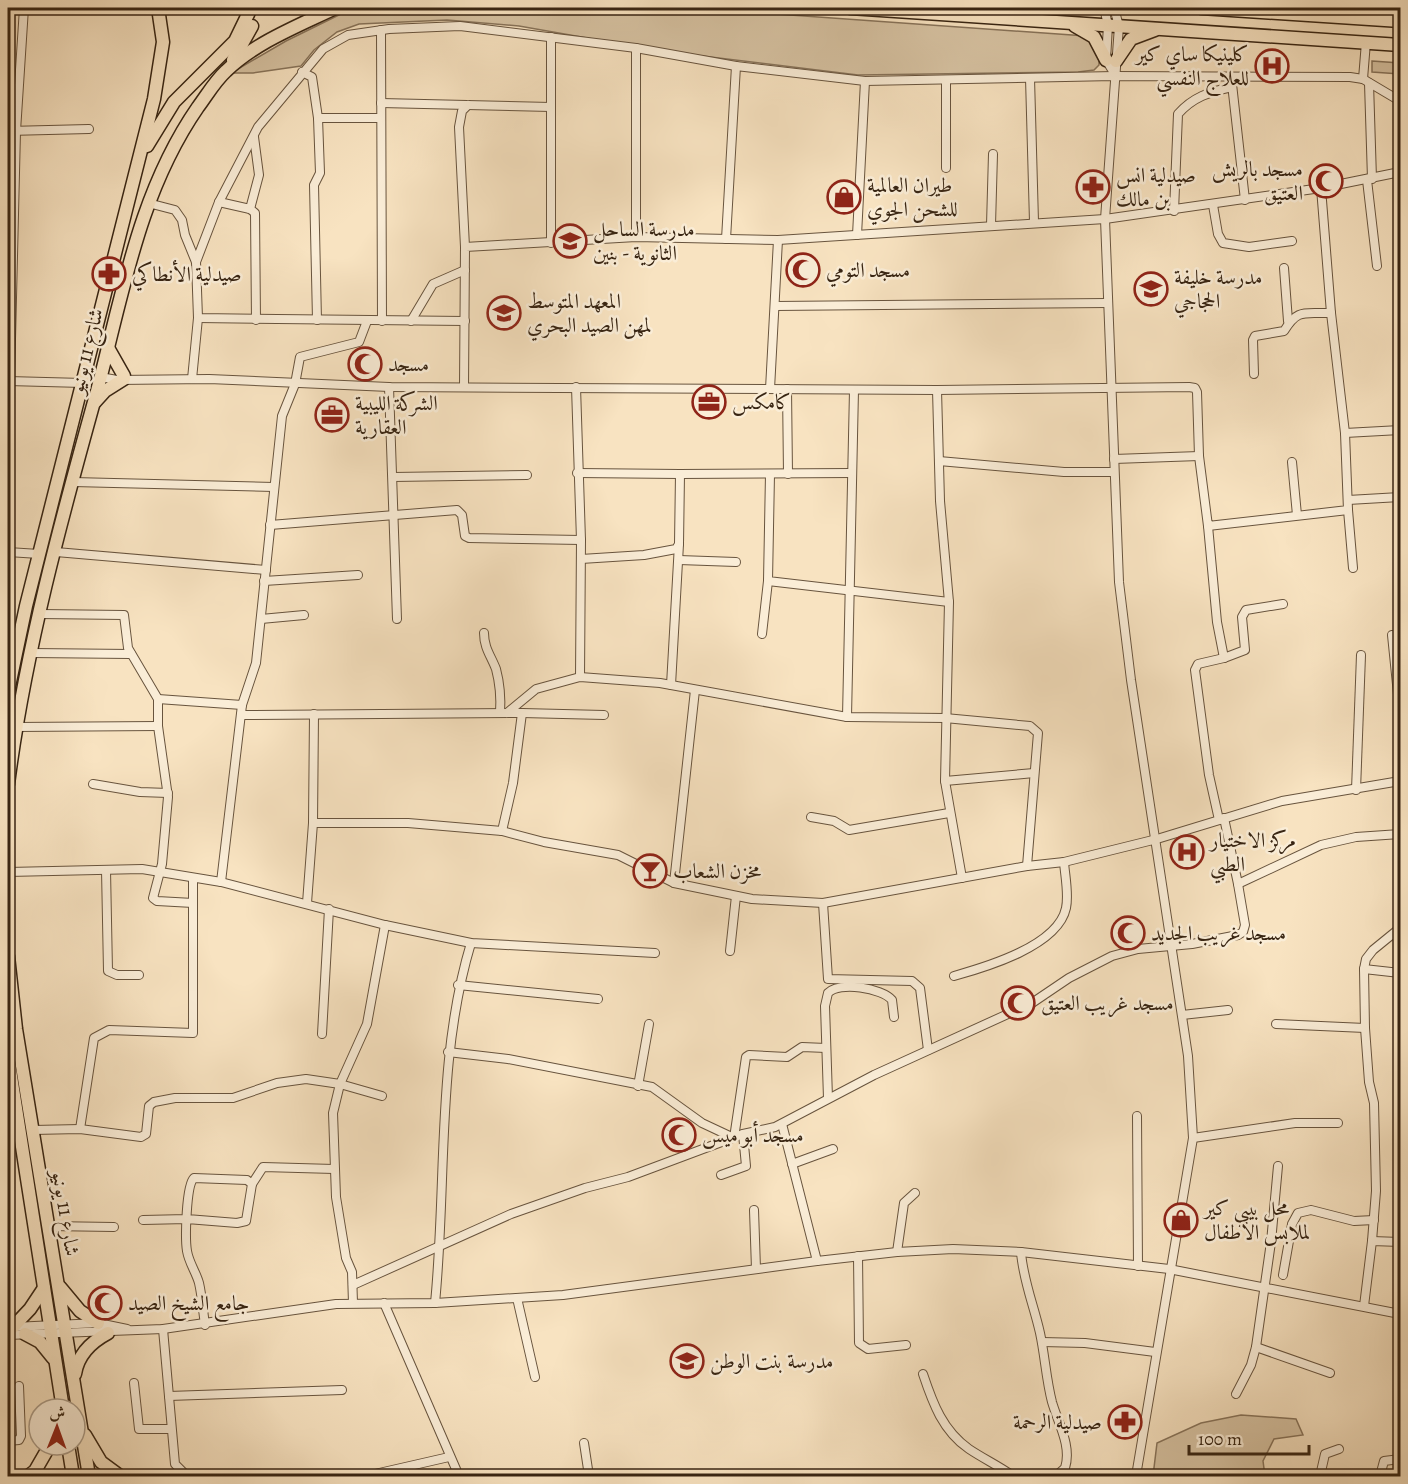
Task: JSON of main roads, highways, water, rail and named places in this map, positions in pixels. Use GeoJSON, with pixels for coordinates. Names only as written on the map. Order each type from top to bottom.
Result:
{"type":"FeatureCollection","features":[{"type":"Feature","properties":{"kind":"highway","name":"شارع 11 يونيو"},"geometry":{"type":"LineString","coordinates":[[8,692],[39,554],[140,159],[161,67],[163,42],[158,8]]}},
{"type":"Feature","properties":{"kind":"highway"},"geometry":{"type":"LineString","coordinates":[[140,159],[165,113],[235,40],[251,8]]}},
{"type":"Feature","properties":{"kind":"highway"},"geometry":{"type":"LineString","coordinates":[[225,71],[243,46],[257,8]]}},
{"type":"Feature","properties":{"kind":"highway","name":"شارع 11 يونيو"},"geometry":{"type":"LineString","coordinates":[[8,784],[15,727],[40,614],[107,346],[148,203],[189,119],[225,71],[273,38],[335,8]]}},
{"type":"Feature","properties":{"kind":"highway"},"geometry":{"type":"LineString","coordinates":[[850,8],[1401,45]]}},
{"type":"Feature","properties":{"kind":"highway"},"geometry":{"type":"LineString","coordinates":[[1201,8],[1401,21]]}},
{"type":"Feature","properties":{"kind":"highway"},"geometry":{"type":"LineString","coordinates":[[1065,22],[1085,30],[1094,37],[1112,67],[1131,39],[1159,28]]}},
{"type":"Feature","properties":{"kind":"highway"},"geometry":{"type":"LineString","coordinates":[[91,409],[105,391],[125,378],[107,346]]}},
{"type":"Feature","properties":{"kind":"highway"},"geometry":{"type":"LineString","coordinates":[[31,587],[46,590]]}},
{"type":"Feature","properties":{"kind":"highway","name":"شارع 11 يونيو"},"geometry":{"type":"LineString","coordinates":[[8,962],[77,1397]]}},
{"type":"Feature","properties":{"kind":"highway","name":"شارع 11 يونيو"},"geometry":{"type":"LineString","coordinates":[[8,1057],[10,1096],[61,1397]]}},
{"type":"Feature","properties":{"kind":"highway"},"geometry":{"type":"LineString","coordinates":[[57,1281],[72,1304],[98,1323]]}},
{"type":"Feature","properties":{"kind":"highway"},"geometry":{"type":"LineString","coordinates":[[9,1330],[30,1309],[44,1288]]}},
{"type":"Feature","properties":{"kind":"highway"},"geometry":{"type":"LineString","coordinates":[[74,1381],[80,1357],[97,1339],[108,1333]]}},
{"type":"Feature","properties":{"kind":"highway"},"geometry":{"type":"LineString","coordinates":[[25,1334],[46,1348],[56,1363]]}},
{"type":"Feature","properties":{"kind":"highway"},"geometry":{"type":"LineString","coordinates":[[58,1397],[59,1382]]}},
{"type":"Feature","properties":{"kind":"highway"},"geometry":{"type":"LineString","coordinates":[[87,1438],[101,1462],[120,1476]]}},
{"type":"Feature","properties":{"kind":"highway"},"geometry":{"type":"LineString","coordinates":[[28,1476],[35,1471],[43,1457]]}},
{"type":"Feature","properties":{"kind":"highway"},"geometry":{"type":"LineString","coordinates":[[70,1457],[72,1476]]}},
{"type":"Feature","properties":{"kind":"highway","name":"شارع 11 يونيو"},"geometry":{"type":"LineString","coordinates":[[87,1457],[90,1476]]}},
{"type":"Feature","properties":{"kind":"place","name":"كلينيكا ساي كير للعلاج النفسي"},"geometry":{"type":"Point","coordinates":[1272,66]}},
{"type":"Feature","properties":{"kind":"place","name":"مسجد بالريش العتيق"},"geometry":{"type":"Point","coordinates":[1326,181]}},
{"type":"Feature","properties":{"kind":"place","name":"صيدلية انس بن مالك"},"geometry":{"type":"Point","coordinates":[1093,187]}},
{"type":"Feature","properties":{"kind":"place","name":"طيران العالمية للشحن الجوي"},"geometry":{"type":"Point","coordinates":[844,197]}},
{"type":"Feature","properties":{"kind":"place","name":"مدرسة الساحل الثانوية - بنين"},"geometry":{"type":"Point","coordinates":[570,241]}},
{"type":"Feature","properties":{"kind":"place","name":"مسجد التومي"},"geometry":{"type":"Point","coordinates":[803,270]}},
{"type":"Feature","properties":{"kind":"place","name":"صيدلية الأنطاكي"},"geometry":{"type":"Point","coordinates":[109,274]}},
{"type":"Feature","properties":{"kind":"place","name":"مدرسة خليفة الحجاجي"},"geometry":{"type":"Point","coordinates":[1151,289]}},
{"type":"Feature","properties":{"kind":"place","name":"المعهد المتوسط لمهن الصيد البحري"},"geometry":{"type":"Point","coordinates":[504,313]}},
{"type":"Feature","properties":{"kind":"place","name":"مسجد"},"geometry":{"type":"Point","coordinates":[365,364]}},
{"type":"Feature","properties":{"kind":"place","name":"كامكس"},"geometry":{"type":"Point","coordinates":[709,402]}},
{"type":"Feature","properties":{"kind":"place","name":"الشركة الليبية العقارية"},"geometry":{"type":"Point","coordinates":[332,415]}},
{"type":"Feature","properties":{"kind":"place","name":"مركز الاختيار الطبي"},"geometry":{"type":"Point","coordinates":[1187,852]}},
{"type":"Feature","properties":{"kind":"place","name":"مخزن الشعاب"},"geometry":{"type":"Point","coordinates":[650,871]}},
{"type":"Feature","properties":{"kind":"place","name":"مسجد غريب الجديد"},"geometry":{"type":"Point","coordinates":[1128,933]}},
{"type":"Feature","properties":{"kind":"place","name":"مسجد غريب العتيق"},"geometry":{"type":"Point","coordinates":[1018,1003]}},
{"type":"Feature","properties":{"kind":"place","name":"مسجد أبو ميس"},"geometry":{"type":"Point","coordinates":[679,1135]}},
{"type":"Feature","properties":{"kind":"place","name":"محل بيبي كير لملابس الاطفال"},"geometry":{"type":"Point","coordinates":[1181,1220]}},
{"type":"Feature","properties":{"kind":"place","name":"جامع الشيخ الصيد"},"geometry":{"type":"Point","coordinates":[105,1303]}},
{"type":"Feature","properties":{"kind":"place","name":"مدرسة بنت الوطن"},"geometry":{"type":"Point","coordinates":[687,1361]}},
{"type":"Feature","properties":{"kind":"place","name":"صيدلية الرحمة"},"geometry":{"type":"Point","coordinates":[1125,1422]}}]}
